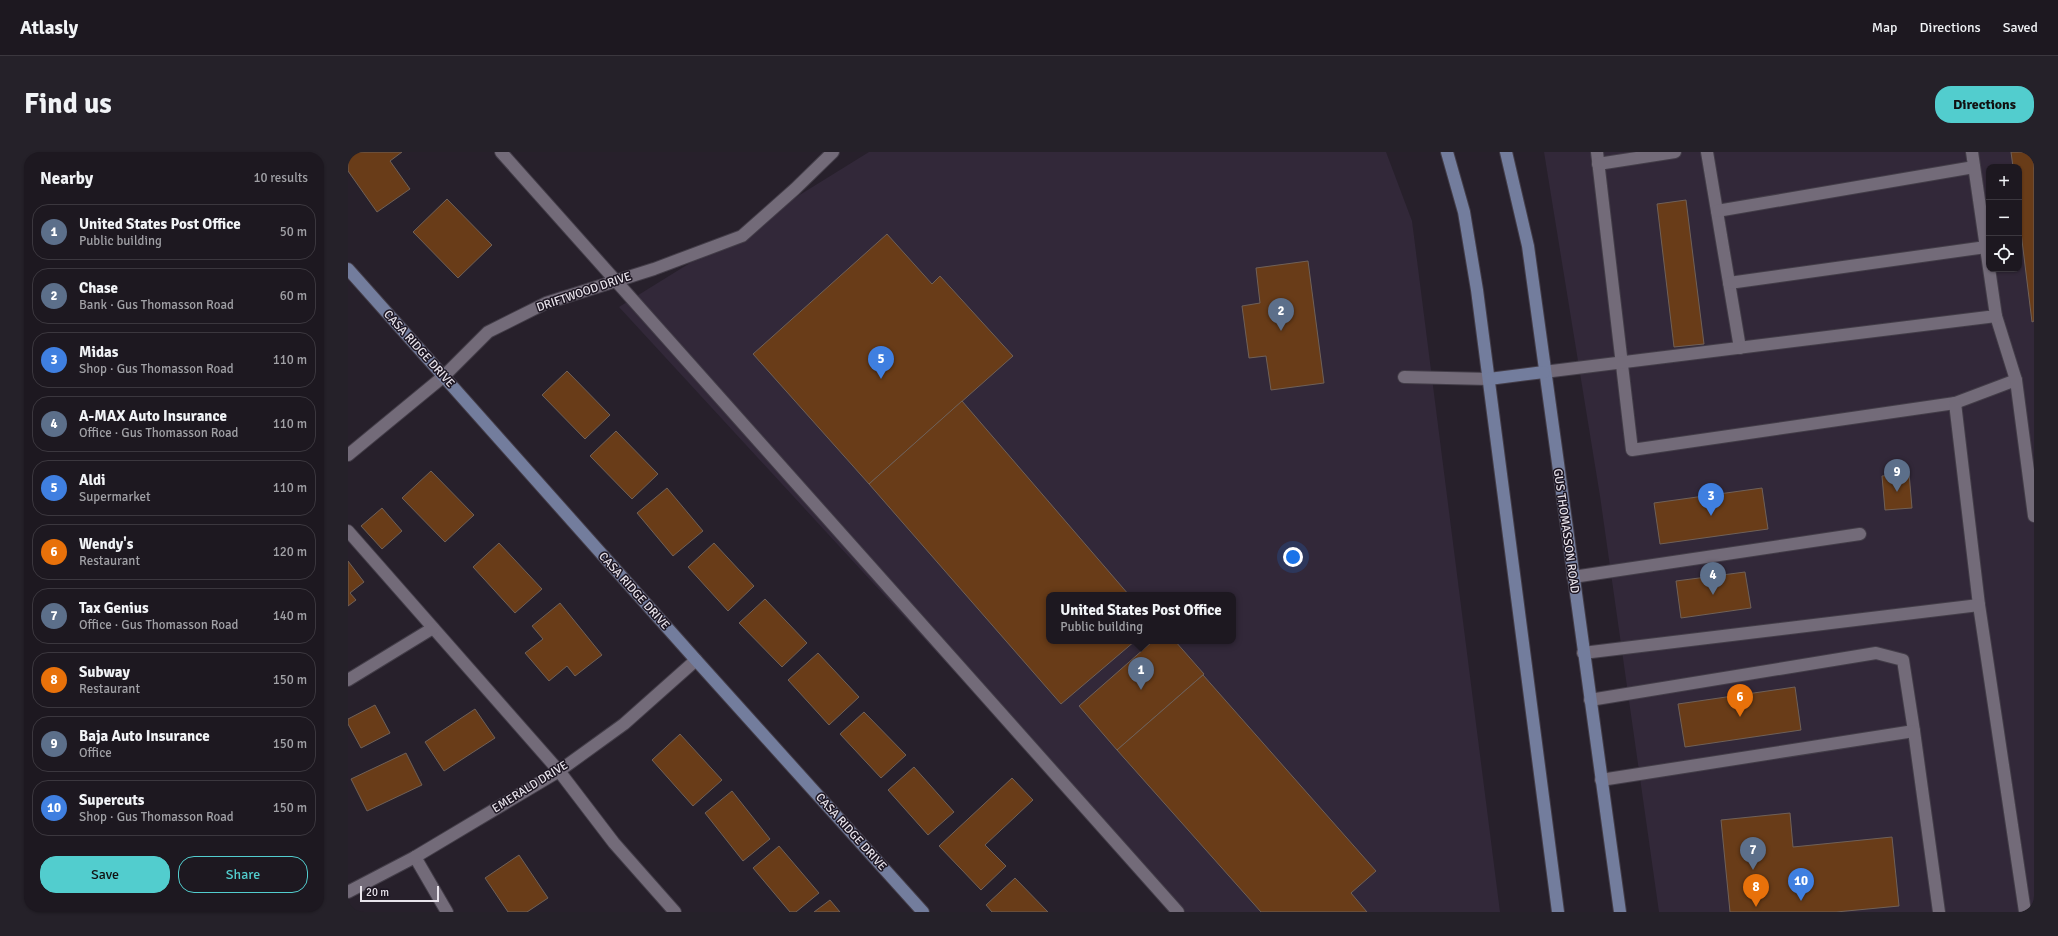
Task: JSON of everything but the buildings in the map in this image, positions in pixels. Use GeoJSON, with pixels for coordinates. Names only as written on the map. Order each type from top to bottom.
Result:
{"type":"FeatureCollection","features":[{"type":"Feature","properties":{"kind":"main road"},"geometry":{"type":"LineString","coordinates":[[1447,152],[1464,212],[1477,290],[1558,912]]}},
{"type":"Feature","properties":{"kind":"main road","name":"GUS THOMASSON ROAD"},"geometry":{"type":"LineString","coordinates":[[1506,152],[1528,246],[1572,577],[1620,912]]}},
{"type":"Feature","properties":{"kind":"main road","name":"CASA RIDGE DRIVE"},"geometry":{"type":"LineString","coordinates":[[348,269],[922,912]]}},
{"type":"Feature","properties":{"kind":"main road"},"geometry":{"type":"LineString","coordinates":[[1489,378],[1544,372]]}},
{"type":"Feature","properties":{"kind":"street"},"geometry":{"type":"LineString","coordinates":[[501,152],[1178,912]]}},
{"type":"Feature","properties":{"kind":"street","name":"DRIFTWOOD DRIVE"},"geometry":{"type":"LineString","coordinates":[[348,455],[444,376],[488,332],[546,303],[654,269],[742,236],[795,189],[833,152]]}},
{"type":"Feature","properties":{"kind":"street"},"geometry":{"type":"LineString","coordinates":[[1597,152],[1632,450],[1955,403],[2016,380]]}},
{"type":"Feature","properties":{"kind":"street"},"geometry":{"type":"LineString","coordinates":[[1598,164],[1675,152]]}},
{"type":"Feature","properties":{"kind":"street"},"geometry":{"type":"LineString","coordinates":[[1707,152],[1740,348]]}},
{"type":"Feature","properties":{"kind":"street"},"geometry":{"type":"LineString","coordinates":[[1729,283],[1986,247],[1972,152]]}},
{"type":"Feature","properties":{"kind":"street"},"geometry":{"type":"LineString","coordinates":[[1717,210],[1974,167]]}},
{"type":"Feature","properties":{"kind":"street"},"geometry":{"type":"LineString","coordinates":[[1990,272],[1996,316],[2016,380],[2034,516]]}},
{"type":"Feature","properties":{"kind":"street"},"geometry":{"type":"LineString","coordinates":[[1544,372],[1996,316]]}},
{"type":"Feature","properties":{"kind":"street"},"geometry":{"type":"LineString","coordinates":[[1404,377],[1489,378]]}},
{"type":"Feature","properties":{"kind":"street"},"geometry":{"type":"LineString","coordinates":[[1955,403],[1979,605],[2024,912]]}},
{"type":"Feature","properties":{"kind":"street"},"geometry":{"type":"LineString","coordinates":[[348,531],[558,771],[614,843],[675,912]]}},
{"type":"Feature","properties":{"kind":"street"},"geometry":{"type":"LineString","coordinates":[[1572,577],[1860,534]]}},
{"type":"Feature","properties":{"kind":"street"},"geometry":{"type":"LineString","coordinates":[[1583,653],[1979,605]]}},
{"type":"Feature","properties":{"kind":"street"},"geometry":{"type":"LineString","coordinates":[[348,680],[433,628]]}},
{"type":"Feature","properties":{"kind":"street"},"geometry":{"type":"LineString","coordinates":[[1590,700],[1876,653],[1904,660],[1939,912]]}},
{"type":"Feature","properties":{"kind":"street","name":"EMERALD DRIVE"},"geometry":{"type":"LineString","coordinates":[[348,892],[415,857],[558,771],[624,724],[696,660]]}},
{"type":"Feature","properties":{"kind":"street"},"geometry":{"type":"LineString","coordinates":[[1601,780],[1914,731]]}},
{"type":"Feature","properties":{"kind":"street"},"geometry":{"type":"LineString","coordinates":[[415,857],[446,912]]}},
{"type":"Feature","properties":{"kind":"shaded area"},"geometry":{"type":"Polygon","coordinates":[[[869,152],[1386,152],[1412,221],[1500,912],[1176,912],[619,307],[869,152]]]}},
{"type":"Feature","properties":{"kind":"shaded area"},"geometry":{"type":"Polygon","coordinates":[[[1544,152],[2034,152],[2034,912],[1659,912],[1600,496],[1544,152]]]}},
{"type":"Feature","properties":{"kind":"place","name":"Chase"},"geometry":{"type":"Point","coordinates":[1281,331]}},
{"type":"Feature","properties":{"kind":"place","name":"Aldi"},"geometry":{"type":"Point","coordinates":[881,379]}},
{"type":"Feature","properties":{"kind":"place","name":"Baja Auto Insurance"},"geometry":{"type":"Point","coordinates":[1897,492]}},
{"type":"Feature","properties":{"kind":"place","name":"Midas"},"geometry":{"type":"Point","coordinates":[1711,516]}},
{"type":"Feature","properties":{"kind":"place","name":"A-MAX Auto Insurance"},"geometry":{"type":"Point","coordinates":[1713,595]}},
{"type":"Feature","properties":{"kind":"place","name":"United States Post Office"},"geometry":{"type":"Point","coordinates":[1141,690]}},
{"type":"Feature","properties":{"kind":"place","name":"Wendy's"},"geometry":{"type":"Point","coordinates":[1740,717]}},
{"type":"Feature","properties":{"kind":"place","name":"Tax Genius"},"geometry":{"type":"Point","coordinates":[1753,870]}},
{"type":"Feature","properties":{"kind":"place","name":"Supercuts"},"geometry":{"type":"Point","coordinates":[1801,901]}},
{"type":"Feature","properties":{"kind":"place","name":"Subway"},"geometry":{"type":"Point","coordinates":[1756,907]}}]}
